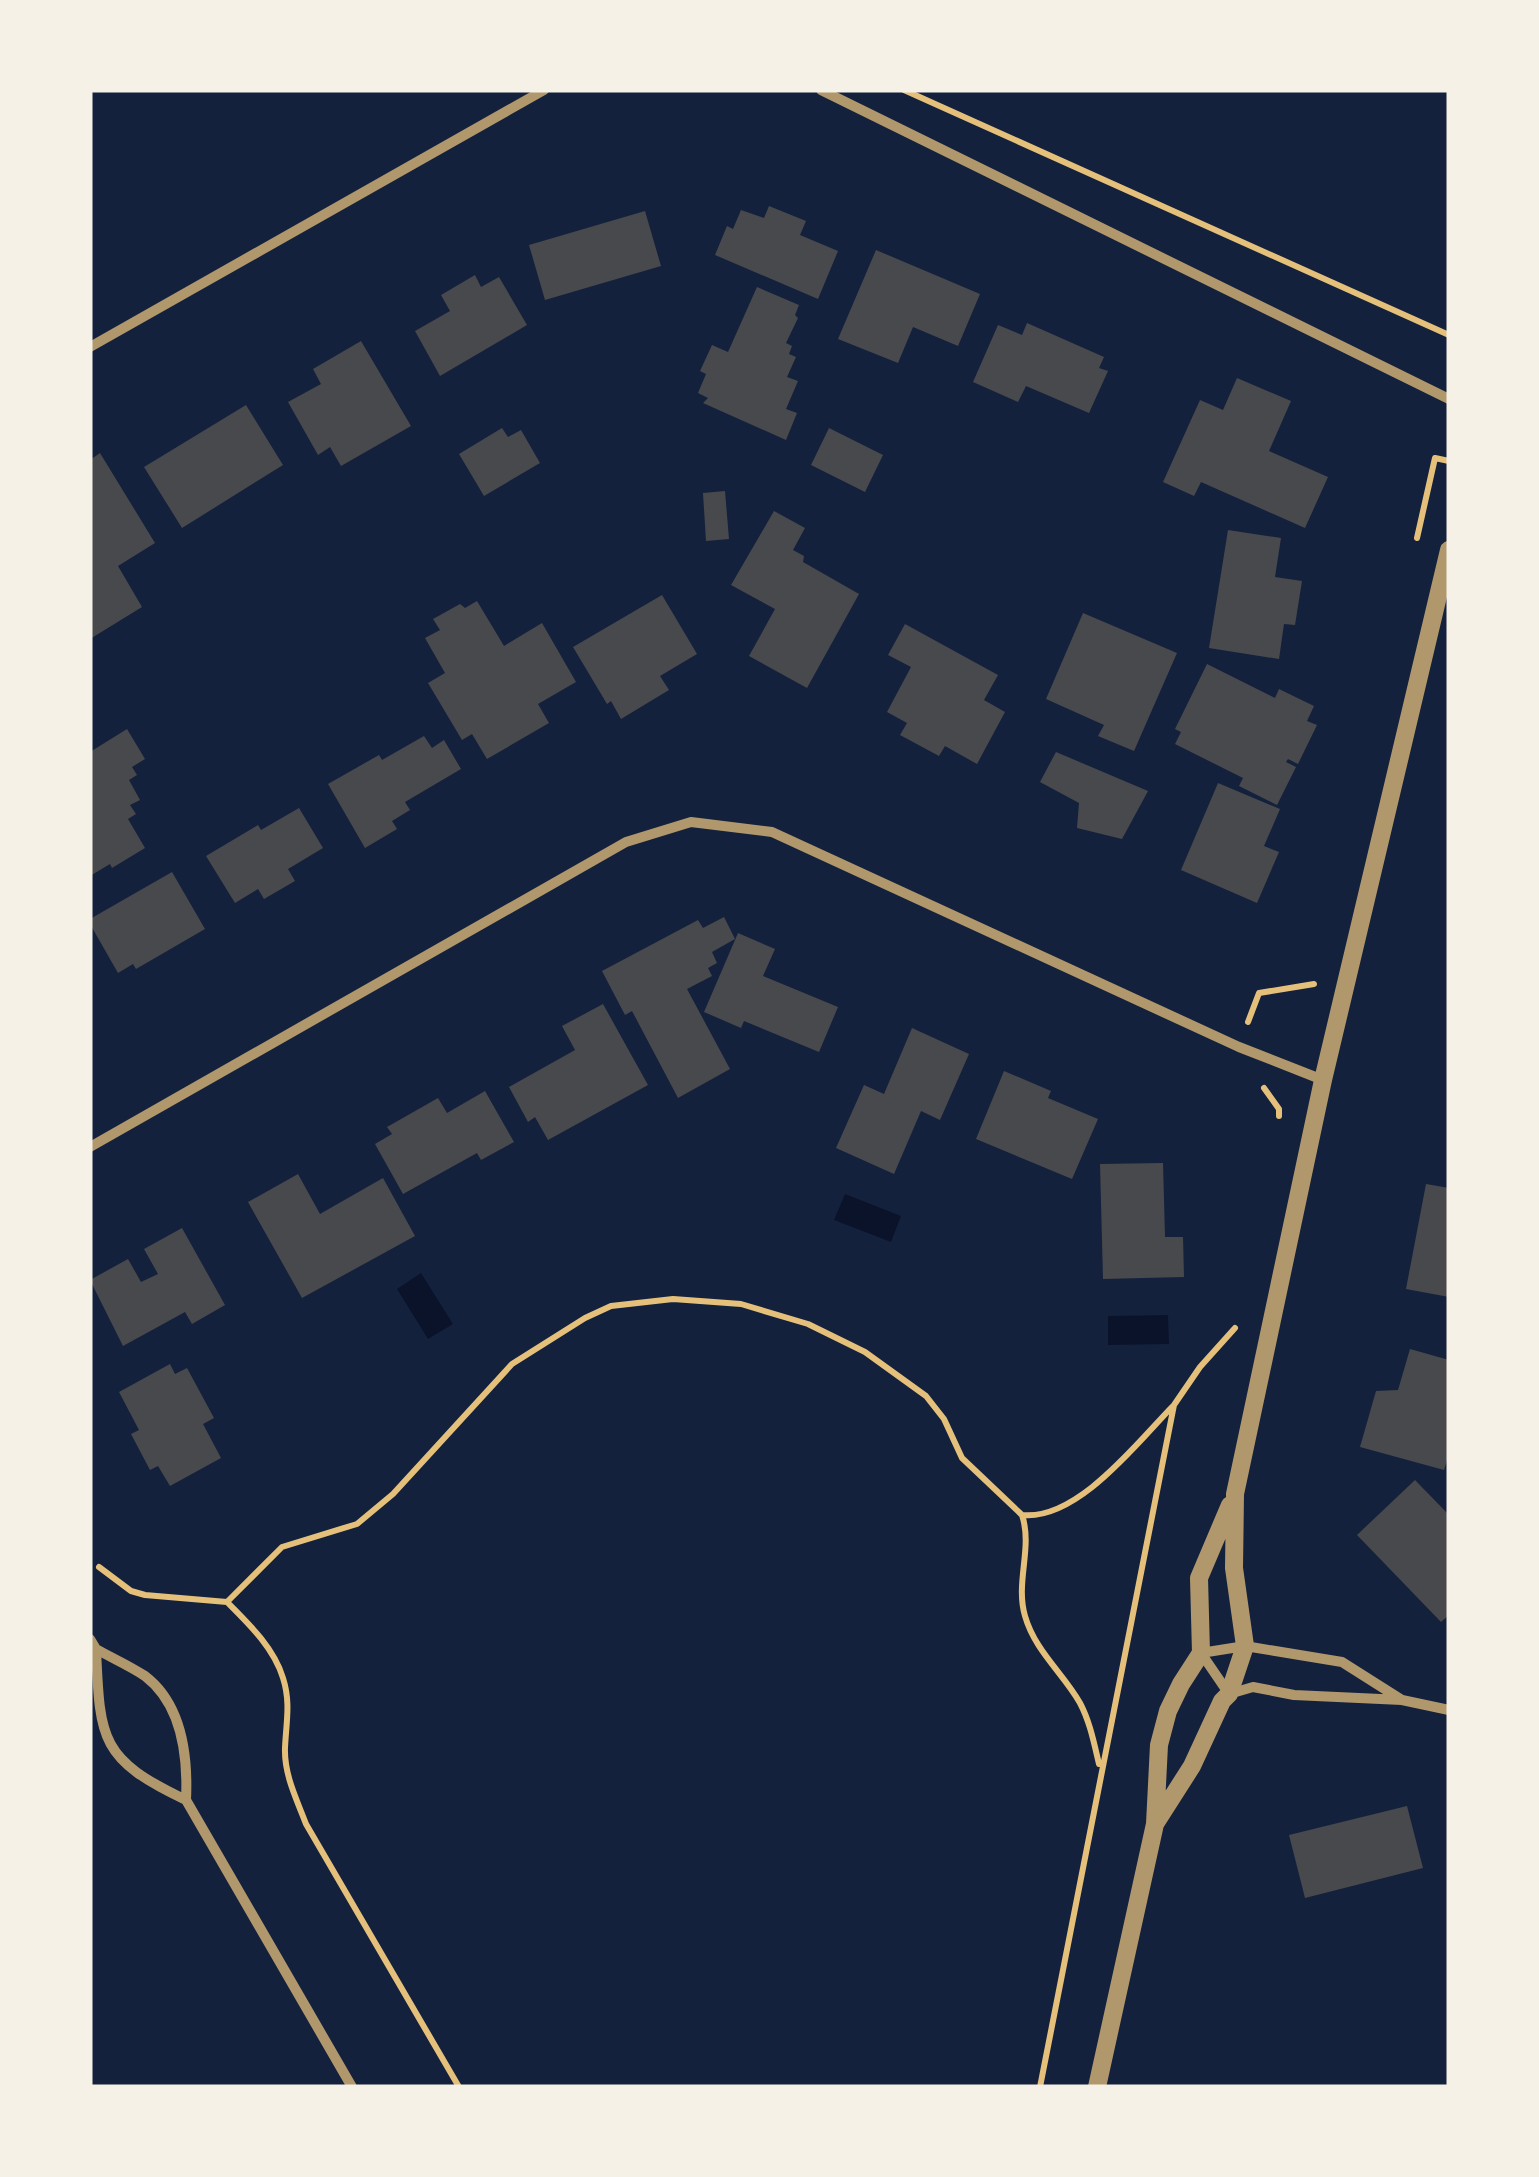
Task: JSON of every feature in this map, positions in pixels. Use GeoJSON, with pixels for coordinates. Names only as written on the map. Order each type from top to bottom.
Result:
{"type":"FeatureCollection","features":[{"type":"Feature","properties":{"kind":"street"},"geometry":{"type":"LineString","coordinates":[[90,347],[544,90]]}},
{"type":"Feature","properties":{"kind":"street"},"geometry":{"type":"LineString","coordinates":[[821,90],[1449,399]]}},
{"type":"Feature","properties":{"kind":"street"},"geometry":{"type":"LineString","coordinates":[[1229,1694],[1201,1653],[1199,1578],[1235,1494],[1324,1080],[1449,550]]}},
{"type":"Feature","properties":{"kind":"street"},"geometry":{"type":"LineString","coordinates":[[90,1147],[626,842],[691,822],[772,832],[1240,1048],[1324,1080]]}},
{"type":"Feature","properties":{"kind":"street"},"geometry":{"type":"LineString","coordinates":[[1155,1824],[1192,1766],[1222,1701],[1229,1694],[1245,1646],[1234,1568],[1235,1494]]}},
{"type":"Feature","properties":{"kind":"street"},"geometry":{"type":"LineString","coordinates":[[93,1644],[146,1677],[168,1701],[180,1728],[188,1768],[186,1800],[352,2087]]}},
{"type":"Feature","properties":{"kind":"street"},"geometry":{"type":"LineString","coordinates":[[93,1644],[100,1720],[118,1759],[152,1784],[186,1800]]}},
{"type":"Feature","properties":{"kind":"street"},"geometry":{"type":"LineString","coordinates":[[1098,2087],[1155,1824],[1159,1746],[1180,1684],[1201,1653],[1245,1646],[1342,1662],[1402,1700]]}},
{"type":"Feature","properties":{"kind":"street"},"geometry":{"type":"LineString","coordinates":[[1229,1694],[1253,1688],[1308,1696],[1402,1700],[1449,1710]]}},
{"type":"Feature","properties":{"kind":"path"},"geometry":{"type":"LineString","coordinates":[[904,90],[1449,335]]}},
{"type":"Feature","properties":{"kind":"path"},"geometry":{"type":"LineString","coordinates":[[1414,552],[1436,458],[1449,461]]}},
{"type":"Feature","properties":{"kind":"path"},"geometry":{"type":"LineString","coordinates":[[1280,1128],[1279,1109],[1261,1083],[1232,1068],[1258,993],[1314,985],[1318,966]]}},
{"type":"Feature","properties":{"kind":"path"},"geometry":{"type":"LineString","coordinates":[[228,1602],[282,1547],[357,1524],[393,1494],[512,1364],[585,1318],[611,1306],[673,1299],[740,1304],[808,1324],[866,1352],[926,1396],[944,1419],[962,1458],[1022,1515],[1027,1529],[1021,1593],[1025,1616],[1035,1641],[1088,1720],[1100,1770]]}},
{"type":"Feature","properties":{"kind":"path"},"geometry":{"type":"LineString","coordinates":[[1022,1515],[1044,1514],[1092,1489],[1174,1406],[1236,1326]]}},
{"type":"Feature","properties":{"kind":"path"},"geometry":{"type":"LineString","coordinates":[[1040,2087],[1174,1406]]}},
{"type":"Feature","properties":{"kind":"path"},"geometry":{"type":"LineString","coordinates":[[99,1568],[145,1595],[228,1602],[270,1650],[283,1677],[290,1714],[284,1750],[289,1780],[306,1824],[459,2087]]}},
{"type":"Feature","properties":{"kind":"water"},"geometry":{"type":"Polygon","coordinates":[[[845,1194],[901,1216],[891,1242],[834,1220],[845,1194]]]}},
{"type":"Feature","properties":{"kind":"water"},"geometry":{"type":"Polygon","coordinates":[[[421,1273],[453,1324],[428,1339],[397,1289],[421,1273]]]}},
{"type":"Feature","properties":{"kind":"water"},"geometry":{"type":"Polygon","coordinates":[[[1168,1315],[1169,1344],[1108,1345],[1108,1316],[1168,1315]]]}},
{"type":"Feature","properties":{"kind":"building"},"geometry":{"type":"Polygon","coordinates":[[[769,206],[806,221],[800,235],[838,251],[818,299],[715,255],[727,226],[733,229],[741,210],[764,218],[769,206]]]}},
{"type":"Feature","properties":{"kind":"building"},"geometry":{"type":"Polygon","coordinates":[[[645,211],[661,266],[545,300],[529,245],[645,211]]]}},
{"type":"Feature","properties":{"kind":"building"},"geometry":{"type":"Polygon","coordinates":[[[876,250],[980,294],[958,346],[913,327],[898,363],[838,339],[876,250]]]}},
{"type":"Feature","properties":{"kind":"building"},"geometry":{"type":"Polygon","coordinates":[[[475,275],[481,287],[499,277],[527,325],[440,376],[415,331],[450,311],[441,295],[475,275]]]}},
{"type":"Feature","properties":{"kind":"building"},"geometry":{"type":"Polygon","coordinates":[[[757,287],[799,305],[795,315],[798,318],[786,343],[792,346],[789,354],[796,357],[787,377],[798,381],[786,409],[797,413],[786,440],[703,403],[708,398],[698,393],[706,374],[700,371],[712,345],[728,352],[757,287]]]}},
{"type":"Feature","properties":{"kind":"building"},"geometry":{"type":"Polygon","coordinates":[[[1027,323],[1104,357],[1099,368],[1108,371],[1089,413],[1026,386],[1018,402],[973,382],[998,325],[1022,335],[1027,323]]]}},
{"type":"Feature","properties":{"kind":"building"},"geometry":{"type":"Polygon","coordinates":[[[361,341],[411,426],[341,466],[330,447],[318,455],[288,402],[321,384],[313,369],[361,341]]]}},
{"type":"Feature","properties":{"kind":"building"},"geometry":{"type":"Polygon","coordinates":[[[1237,378],[1291,401],[1269,451],[1328,477],[1305,528],[1201,482],[1194,496],[1163,482],[1200,400],[1223,410],[1237,378]]]}},
{"type":"Feature","properties":{"kind":"building"},"geometry":{"type":"Polygon","coordinates":[[[246,405],[283,465],[182,528],[144,467],[246,405]]]}},
{"type":"Feature","properties":{"kind":"building"},"geometry":{"type":"Polygon","coordinates":[[[502,428],[508,437],[521,430],[540,463],[484,496],[459,454],[502,428]]]}},
{"type":"Feature","properties":{"kind":"building"},"geometry":{"type":"Polygon","coordinates":[[[829,428],[883,455],[865,492],[811,465],[829,428]]]}},
{"type":"Feature","properties":{"kind":"building"},"geometry":{"type":"Polygon","coordinates":[[[100,453],[155,543],[118,566],[142,607],[90,639],[90,460],[100,453]]]}},
{"type":"Feature","properties":{"kind":"building"},"geometry":{"type":"Polygon","coordinates":[[[725,491],[729,539],[706,541],[703,493],[725,491]]]}},
{"type":"Feature","properties":{"kind":"building"},"geometry":{"type":"Polygon","coordinates":[[[774,511],[805,528],[793,550],[804,556],[803,562],[859,594],[807,688],[749,656],[775,609],[731,585],[774,511]]]}},
{"type":"Feature","properties":{"kind":"building"},"geometry":{"type":"Polygon","coordinates":[[[1228,530],[1281,538],[1275,577],[1302,581],[1295,625],[1284,624],[1279,659],[1209,648],[1228,530]]]}},
{"type":"Feature","properties":{"kind":"building"},"geometry":{"type":"Polygon","coordinates":[[[662,595],[697,654],[660,676],[669,690],[621,719],[611,701],[607,704],[573,647],[662,595]]]}},
{"type":"Feature","properties":{"kind":"building"},"geometry":{"type":"Polygon","coordinates":[[[477,601],[504,646],[542,623],[576,682],[538,704],[549,723],[487,759],[472,734],[462,740],[428,683],[445,673],[425,638],[440,630],[433,619],[460,604],[465,608],[477,601]]]}},
{"type":"Feature","properties":{"kind":"building"},"geometry":{"type":"Polygon","coordinates":[[[1083,613],[1177,653],[1134,751],[1098,736],[1104,725],[1046,699],[1083,613]]]}},
{"type":"Feature","properties":{"kind":"building"},"geometry":{"type":"Polygon","coordinates":[[[905,624],[998,675],[984,700],[1005,712],[977,764],[945,746],[939,756],[900,735],[907,723],[887,712],[911,667],[888,655],[905,624]]]}},
{"type":"Feature","properties":{"kind":"building"},"geometry":{"type":"Polygon","coordinates":[[[1207,664],[1275,698],[1279,689],[1314,706],[1307,721],[1317,725],[1298,764],[1288,759],[1286,762],[1296,767],[1277,805],[1239,786],[1243,778],[1175,744],[1181,732],[1175,729],[1207,664]]]}},
{"type":"Feature","properties":{"kind":"building"},"geometry":{"type":"Polygon","coordinates":[[[127,729],[145,759],[132,767],[137,775],[129,780],[140,800],[130,805],[136,814],[128,819],[145,848],[90,876],[90,752],[127,729]]]}},
{"type":"Feature","properties":{"kind":"building"},"geometry":{"type":"Polygon","coordinates":[[[424,736],[432,748],[444,740],[461,769],[405,802],[410,810],[392,821],[397,829],[365,848],[328,784],[379,755],[382,760],[424,736]]]}},
{"type":"Feature","properties":{"kind":"building"},"geometry":{"type":"Polygon","coordinates":[[[1056,752],[1148,791],[1122,839],[1077,828],[1079,803],[1040,782],[1056,752]]]}},
{"type":"Feature","properties":{"kind":"building"},"geometry":{"type":"Polygon","coordinates":[[[1218,783],[1280,809],[1264,846],[1279,852],[1257,903],[1181,870],[1218,783]]]}},
{"type":"Feature","properties":{"kind":"building"},"geometry":{"type":"Polygon","coordinates":[[[299,808],[323,848],[288,869],[295,881],[264,899],[258,889],[235,903],[206,856],[258,825],[261,830],[299,808]]]}},
{"type":"Feature","properties":{"kind":"building"},"geometry":{"type":"Polygon","coordinates":[[[172,872],[205,929],[136,969],[133,964],[118,973],[90,919],[172,872]]]}},
{"type":"Feature","properties":{"kind":"building"},"geometry":{"type":"Polygon","coordinates":[[[724,917],[735,939],[712,952],[717,963],[708,968],[712,976],[687,989],[730,1069],[678,1098],[632,1011],[625,1015],[602,971],[698,920],[703,928],[724,917]]]}},
{"type":"Feature","properties":{"kind":"building"},"geometry":{"type":"Polygon","coordinates":[[[738,933],[775,949],[763,976],[838,1007],[819,1052],[744,1021],[741,1028],[704,1012],[738,933]]]}},
{"type":"Feature","properties":{"kind":"building"},"geometry":{"type":"Polygon","coordinates":[[[603,1004],[648,1085],[548,1140],[535,1117],[528,1122],[509,1087],[575,1050],[562,1026],[603,1004]]]}},
{"type":"Feature","properties":{"kind":"building"},"geometry":{"type":"Polygon","coordinates":[[[912,1028],[969,1054],[940,1120],[921,1111],[894,1174],[836,1148],[864,1085],[884,1094],[912,1028]]]}},
{"type":"Feature","properties":{"kind":"building"},"geometry":{"type":"Polygon","coordinates":[[[1004,1071],[1051,1091],[1048,1098],[1098,1119],[1072,1179],[976,1139],[1004,1071]]]}},
{"type":"Feature","properties":{"kind":"building"},"geometry":{"type":"Polygon","coordinates":[[[485,1091],[514,1142],[481,1160],[477,1153],[403,1194],[375,1144],[392,1134],[387,1127],[438,1098],[447,1113],[485,1091]]]}},
{"type":"Feature","properties":{"kind":"building"},"geometry":{"type":"Polygon","coordinates":[[[1163,1163],[1165,1237],[1183,1237],[1184,1277],[1103,1279],[1100,1164],[1163,1163]]]}},
{"type":"Feature","properties":{"kind":"building"},"geometry":{"type":"Polygon","coordinates":[[[298,1174],[320,1214],[383,1178],[415,1236],[302,1298],[248,1202],[298,1174]]]}},
{"type":"Feature","properties":{"kind":"building"},"geometry":{"type":"Polygon","coordinates":[[[1426,1184],[1449,1188],[1449,1297],[1406,1289],[1426,1184]]]}},
{"type":"Feature","properties":{"kind":"building"},"geometry":{"type":"Polygon","coordinates":[[[182,1228],[225,1305],[192,1324],[185,1312],[123,1346],[90,1280],[128,1259],[141,1282],[158,1274],[144,1249],[182,1228]]]}},
{"type":"Feature","properties":{"kind":"building"},"geometry":{"type":"Polygon","coordinates":[[[1410,1349],[1449,1360],[1449,1454],[1444,1470],[1360,1447],[1376,1391],[1398,1390],[1410,1349]]]}},
{"type":"Feature","properties":{"kind":"building"},"geometry":{"type":"Polygon","coordinates":[[[170,1364],[175,1374],[187,1368],[214,1418],[203,1424],[221,1458],[170,1486],[158,1466],[150,1470],[131,1434],[139,1430],[119,1392],[170,1364]]]}},
{"type":"Feature","properties":{"kind":"building"},"geometry":{"type":"Polygon","coordinates":[[[1415,1480],[1449,1515],[1449,1615],[1441,1622],[1357,1535],[1415,1480]]]}},
{"type":"Feature","properties":{"kind":"building"},"geometry":{"type":"Polygon","coordinates":[[[1407,1806],[1423,1868],[1305,1898],[1289,1835],[1407,1806]]]}}]}
